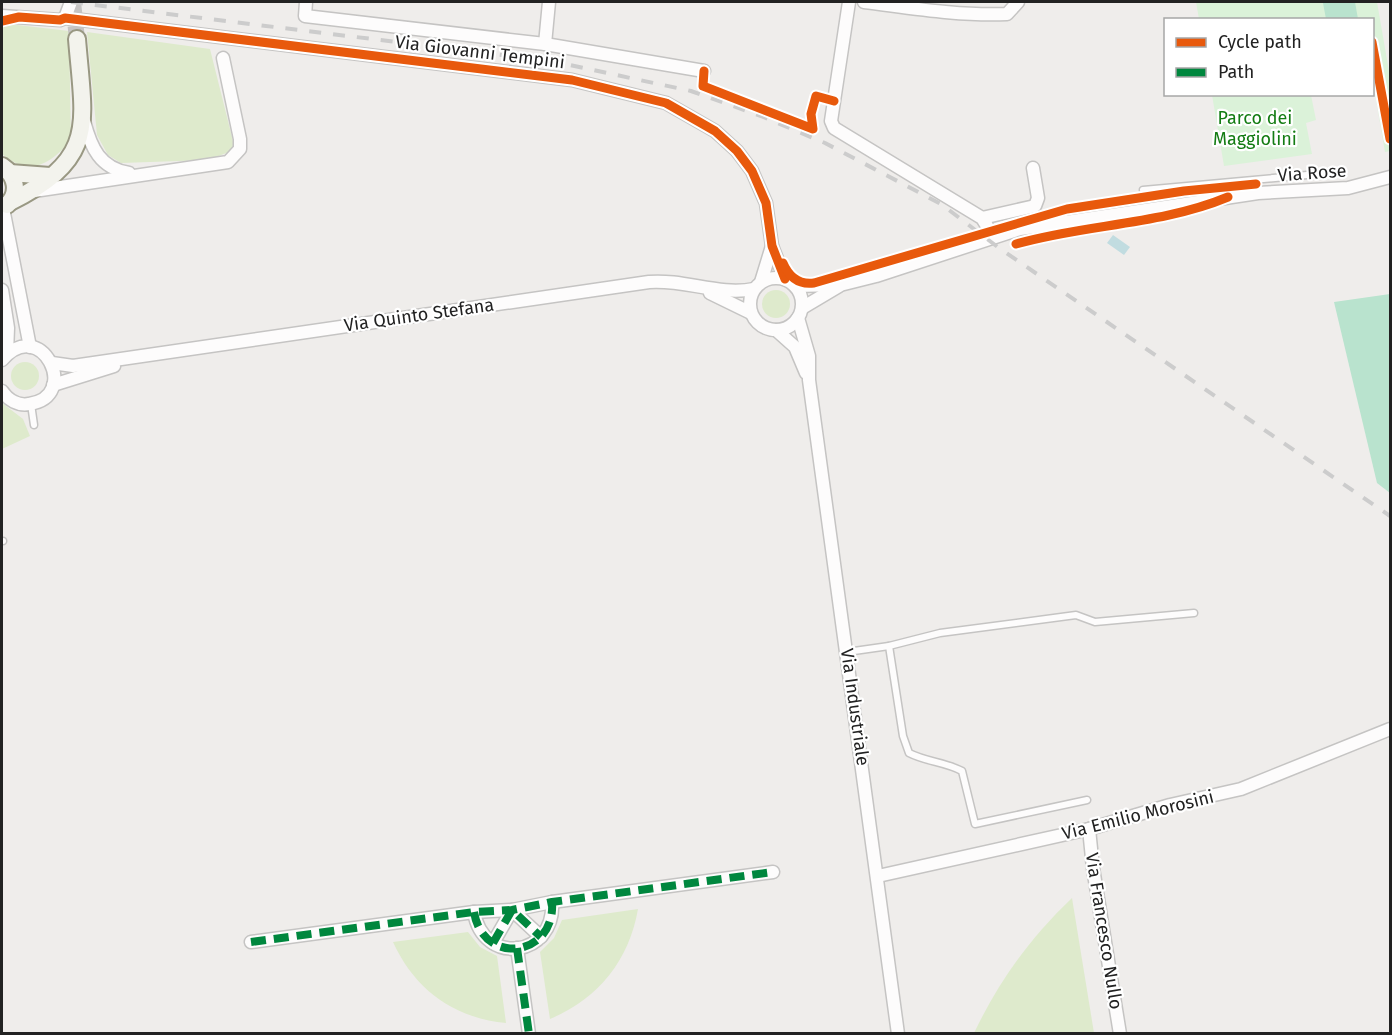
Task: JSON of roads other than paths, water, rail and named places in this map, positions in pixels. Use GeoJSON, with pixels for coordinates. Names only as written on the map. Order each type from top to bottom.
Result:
{"type":"FeatureCollection","features":[{"type":"Feature","properties":{"kind":"main road"},"geometry":{"type":"LineString","coordinates":[[5,206],[30,192],[64,165],[77,147],[84,121],[77,39]]}},
{"type":"Feature","properties":{"kind":"main road"},"geometry":{"type":"LineString","coordinates":[[6,169],[50,176]]}},
{"type":"Feature","properties":{"kind":"main road"},"geometry":{"type":"LineString","coordinates":[[5,206],[15,187],[6,169]]}},
{"type":"Feature","properties":{"kind":"street"},"geometry":{"type":"LineString","coordinates":[[65,18],[71,2]]}},
{"type":"Feature","properties":{"kind":"street"},"geometry":{"type":"LineString","coordinates":[[306,2],[305,16],[545,44],[704,71]]}},
{"type":"Feature","properties":{"kind":"street"},"geometry":{"type":"LineString","coordinates":[[545,44],[549,2]]}},
{"type":"Feature","properties":{"kind":"street"},"geometry":{"type":"LineString","coordinates":[[849,2],[831,120],[838,132],[985,222],[1035,206],[1038,198],[1033,168]]}},
{"type":"Feature","properties":{"kind":"street"},"geometry":{"type":"LineString","coordinates":[[864,2],[954,14],[1007,14],[1018,2]]}},
{"type":"Feature","properties":{"kind":"street"},"geometry":{"type":"LineString","coordinates":[[954,14],[957,2]]}},
{"type":"Feature","properties":{"kind":"street","name":"Via Giovanni Tempini"},"geometry":{"type":"LineString","coordinates":[[2,16],[60,20],[65,18],[572,80],[666,103],[715,131],[737,151],[752,171],[766,204],[772,246],[790,283]]}},
{"type":"Feature","properties":{"kind":"street"},"geometry":{"type":"LineString","coordinates":[[2,21],[19,17]]}},
{"type":"Feature","properties":{"kind":"street"},"geometry":{"type":"LineString","coordinates":[[30,192],[228,162],[236,156],[240,149],[240,140],[223,58]]}},
{"type":"Feature","properties":{"kind":"street"},"geometry":{"type":"LineString","coordinates":[[84,121],[89,143],[102,161],[118,171],[139,174]]}},
{"type":"Feature","properties":{"kind":"street","name":"Via Rose"},"geometry":{"type":"LineString","coordinates":[[790,283],[840,285],[932,259],[1020,229],[1242,195],[1348,188],[1390,177]]}},
{"type":"Feature","properties":{"kind":"street"},"geometry":{"type":"LineString","coordinates":[[5,206],[30,347]]}},
{"type":"Feature","properties":{"kind":"street","name":"Via Giovanni Tempini"},"geometry":{"type":"LineString","coordinates":[[758,286],[772,246]]}},
{"type":"Feature","properties":{"kind":"street"},"geometry":{"type":"LineString","coordinates":[[768,279],[790,283],[801,296],[800,313],[792,325],[776,330],[761,326],[751,313],[751,297],[758,286],[768,279]]}},
{"type":"Feature","properties":{"kind":"street","name":"Via Quinto Stefana"},"geometry":{"type":"LineString","coordinates":[[52,363],[73,366],[649,282],[687,283],[728,291],[758,286]]}},
{"type":"Feature","properties":{"kind":"street","name":"Via Quinto Stefana"},"geometry":{"type":"LineString","coordinates":[[687,283],[751,313]]}},
{"type":"Feature","properties":{"kind":"street","name":"Via Rose"},"geometry":{"type":"LineString","coordinates":[[800,313],[840,285]]}},
{"type":"Feature","properties":{"kind":"street"},"geometry":{"type":"LineString","coordinates":[[2,290],[8,328],[4,356]]}},
{"type":"Feature","properties":{"kind":"street","name":"Via Industriale"},"geometry":{"type":"LineString","coordinates":[[800,313],[809,356],[809,380],[898,1034]]}},
{"type":"Feature","properties":{"kind":"street","name":"Via Industriale"},"geometry":{"type":"LineString","coordinates":[[776,330],[795,347],[809,380]]}},
{"type":"Feature","properties":{"kind":"street"},"geometry":{"type":"LineString","coordinates":[[2,391],[12,402],[31,404],[45,398],[53,385],[55,374],[52,363],[46,355],[30,347],[18,348],[4,356]]}},
{"type":"Feature","properties":{"kind":"street","name":"Via Quinto Stefana"},"geometry":{"type":"LineString","coordinates":[[53,385],[152,354]]}},
{"type":"Feature","properties":{"kind":"street","name":"Via Emilio Morosini"},"geometry":{"type":"LineString","coordinates":[[878,876],[1089,829],[1241,789],[1390,729]]}},
{"type":"Feature","properties":{"kind":"street","name":"Via Francesco Nullo"},"geometry":{"type":"LineString","coordinates":[[1089,829],[1093,868],[1120,1034]]}},
{"type":"Feature","properties":{"kind":"street"},"geometry":{"type":"LineString","coordinates":[[251,942],[474,912],[512,910],[552,902],[773,872]]}},
{"type":"Feature","properties":{"kind":"street"},"geometry":{"type":"LineString","coordinates":[[474,912],[478,928],[493,943],[517,948],[530,945],[541,937],[551,918],[552,902]]}},
{"type":"Feature","properties":{"kind":"street"},"geometry":{"type":"LineString","coordinates":[[512,910],[541,937]]}},
{"type":"Feature","properties":{"kind":"street"},"geometry":{"type":"LineString","coordinates":[[493,943],[512,910]]}},
{"type":"Feature","properties":{"kind":"street"},"geometry":{"type":"LineString","coordinates":[[517,948],[529,1034]]}},
{"type":"Feature","properties":{"kind":"lane"},"geometry":{"type":"LineString","coordinates":[[1143,190],[1307,175]]}},
{"type":"Feature","properties":{"kind":"lane"},"geometry":{"type":"LineString","coordinates":[[1238,181],[1242,195]]}},
{"type":"Feature","properties":{"kind":"lane"},"geometry":{"type":"LineString","coordinates":[[31,404],[34,425]]}},
{"type":"Feature","properties":{"kind":"lane"},"geometry":{"type":"LineString","coordinates":[[847,652],[889,646],[940,633],[1076,615],[1095,622],[1194,613]]}},
{"type":"Feature","properties":{"kind":"lane"},"geometry":{"type":"LineString","coordinates":[[889,646],[903,736],[909,753],[924,761],[951,765],[962,771],[975,824],[1087,800]]}},
{"type":"Feature","properties":{"kind":"water"},"geometry":{"type":"Polygon","coordinates":[[[1113,235],[1130,247],[1124,255],[1107,243],[1113,235]]]}},
{"type":"Feature","properties":{"kind":"tunnel"},"geometry":{"type":"LineString","coordinates":[[73,2],[77,39]]}},
{"type":"Feature","properties":{"kind":"railway"},"geometry":{"type":"LineString","coordinates":[[71,2],[551,61],[691,91],[761,116],[825,143],[941,204],[999,248],[1390,516]]}},
{"type":"Feature","properties":{"kind":"park label","name":"Parco dei Maggiolini"},"geometry":{"type":"Point","coordinates":[1255,128]}}]}
